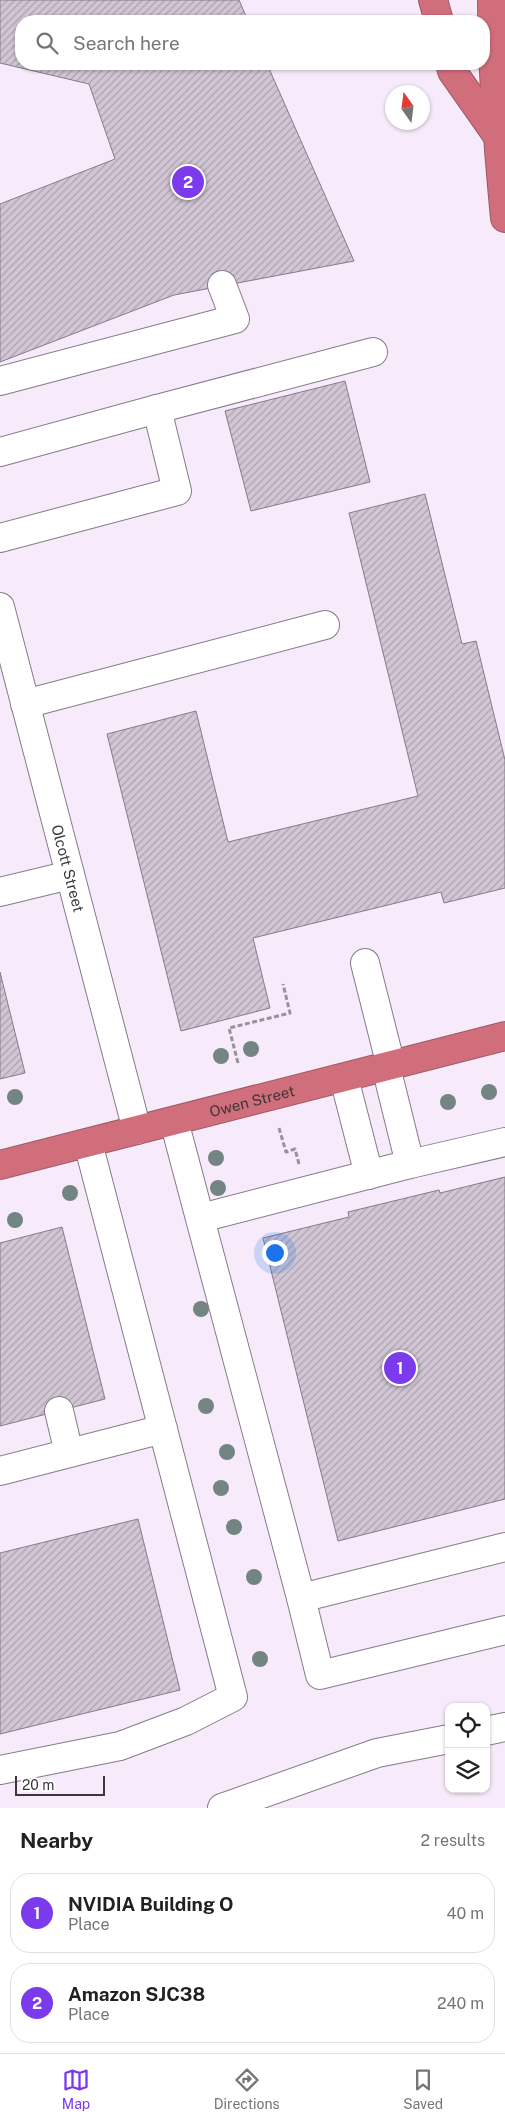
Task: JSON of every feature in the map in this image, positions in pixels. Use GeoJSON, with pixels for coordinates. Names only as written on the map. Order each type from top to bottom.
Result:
{"type":"FeatureCollection","features":[{"type":"Feature","properties":{"kind":"highway"},"geometry":{"type":"LineString","coordinates":[[433,0],[437,15]]}},
{"type":"Feature","properties":{"kind":"highway"},"geometry":{"type":"LineString","coordinates":[[492,0],[492,41],[497,135],[505,218]]}},
{"type":"Feature","properties":{"kind":"highway"},"geometry":{"type":"LineString","coordinates":[[452,70],[497,135]]}},
{"type":"Feature","properties":{"kind":"highway","name":"Owen Street"},"geometry":{"type":"LineString","coordinates":[[0,1165],[505,1036]]}},
{"type":"Feature","properties":{"kind":"street"},"geometry":{"type":"LineString","coordinates":[[0,381],[234,318],[222,285]]}},
{"type":"Feature","properties":{"kind":"street"},"geometry":{"type":"LineString","coordinates":[[0,452],[373,352]]}},
{"type":"Feature","properties":{"kind":"street"},"geometry":{"type":"LineString","coordinates":[[0,538],[177,491],[158,409]]}},
{"type":"Feature","properties":{"kind":"street","name":"Olcott Street"},"geometry":{"type":"LineString","coordinates":[[0,607],[137,1130]]}},
{"type":"Feature","properties":{"kind":"street"},"geometry":{"type":"LineString","coordinates":[[25,704],[325,625]]}},
{"type":"Feature","properties":{"kind":"street"},"geometry":{"type":"LineString","coordinates":[[0,892],[70,875]]}},
{"type":"Feature","properties":{"kind":"street"},"geometry":{"type":"LineString","coordinates":[[365,963],[410,1164]]}},
{"type":"Feature","properties":{"kind":"street"},"geometry":{"type":"LineString","coordinates":[[344,1078],[369,1175]]}},
{"type":"Feature","properties":{"kind":"street"},"geometry":{"type":"LineString","coordinates":[[174,1121],[320,1675],[505,1630]]}},
{"type":"Feature","properties":{"kind":"street"},"geometry":{"type":"LineString","coordinates":[[200,1218],[410,1164],[505,1142]]}},
{"type":"Feature","properties":{"kind":"street"},"geometry":{"type":"LineString","coordinates":[[0,1770],[120,1746],[186,1721],[233,1697],[88,1143]]}},
{"type":"Feature","properties":{"kind":"street"},"geometry":{"type":"LineString","coordinates":[[59,1411],[70,1453]]}},
{"type":"Feature","properties":{"kind":"street"},"geometry":{"type":"LineString","coordinates":[[0,1471],[163,1429]]}},
{"type":"Feature","properties":{"kind":"street"},"geometry":{"type":"LineString","coordinates":[[301,1598],[505,1547]]}},
{"type":"Feature","properties":{"kind":"street"},"geometry":{"type":"LineString","coordinates":[[490,1730],[505,1727]]}},
{"type":"Feature","properties":{"kind":"street"},"geometry":{"type":"LineString","coordinates":[[222,1808],[377,1753],[445,1739]]}},
{"type":"Feature","properties":{"kind":"path"},"geometry":{"type":"LineString","coordinates":[[238,1063],[229,1028],[290,1013],[283,984]]}},
{"type":"Feature","properties":{"kind":"building"},"geometry":{"type":"Polygon","coordinates":[[[0,0],[239,0],[245,15],[15,15],[15,67],[0,63],[0,0]]]}},
{"type":"Feature","properties":{"kind":"building"},"geometry":{"type":"Polygon","coordinates":[[[30,70],[270,70],[354,261],[174,295],[0,362],[0,204],[115,159],[89,84],[30,70]]]}},
{"type":"Feature","properties":{"kind":"building"},"geometry":{"type":"Polygon","coordinates":[[[345,381],[370,482],[251,511],[225,411],[345,381]]]}},
{"type":"Feature","properties":{"kind":"building"},"geometry":{"type":"Polygon","coordinates":[[[425,494],[462,644],[476,641],[505,760],[505,888],[444,903],[441,892],[253,938],[270,1008],[181,1031],[107,734],[196,711],[228,842],[418,796],[349,513],[425,494]]]}},
{"type":"Feature","properties":{"kind":"building"},"geometry":{"type":"Polygon","coordinates":[[[0,972],[25,1073],[0,1079],[0,972]]]}},
{"type":"Feature","properties":{"kind":"building"},"geometry":{"type":"Polygon","coordinates":[[[505,1177],[505,1499],[338,1541],[263,1238],[349,1217],[348,1212],[439,1190],[440,1193],[505,1177]]]}},
{"type":"Feature","properties":{"kind":"building"},"geometry":{"type":"Polygon","coordinates":[[[62,1227],[105,1399],[0,1426],[0,1243],[62,1227]]]}},
{"type":"Feature","properties":{"kind":"building"},"geometry":{"type":"Polygon","coordinates":[[[138,1519],[180,1690],[0,1734],[0,1553],[138,1519]]]}},
{"type":"Feature","properties":{"kind":"place","name":"Amazon SJC38"},"geometry":{"type":"Point","coordinates":[188,182]}},
{"type":"Feature","properties":{"kind":"place","name":"NVIDIA Building O"},"geometry":{"type":"Point","coordinates":[400,1368]}}]}
